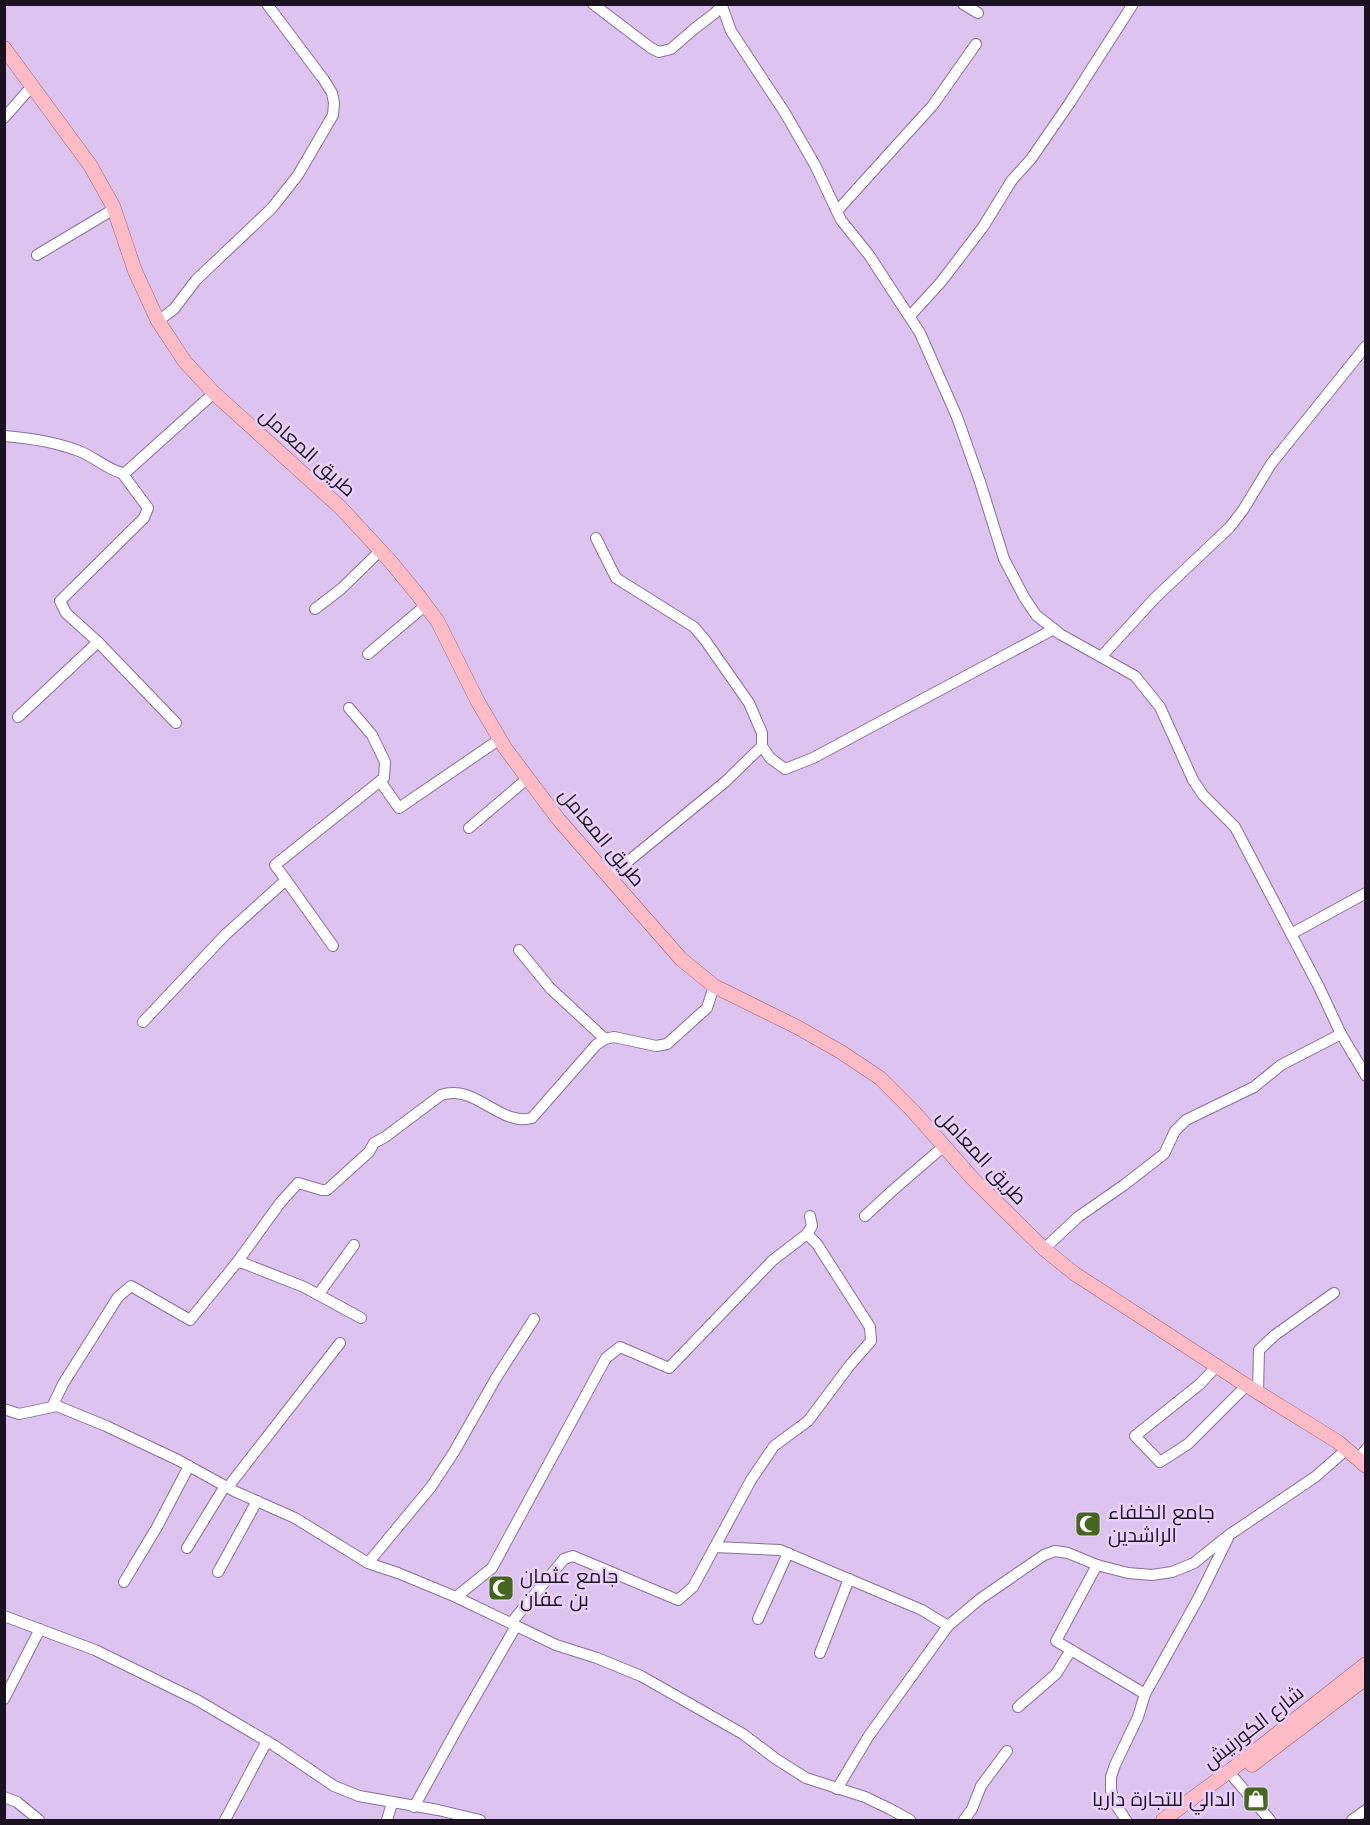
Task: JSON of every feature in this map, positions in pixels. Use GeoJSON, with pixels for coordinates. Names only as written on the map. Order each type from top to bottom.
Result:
{"type":"FeatureCollection","features":[{"type":"Feature","properties":{"kind":"main road","name":"طريق المعامل"},"geometry":{"type":"LineString","coordinates":[[4,48],[90,165],[114,209],[135,271],[158,321],[186,362],[214,393],[341,508],[426,605],[438,622],[478,702],[500,739],[528,778],[559,820],[681,959],[714,986],[797,1027],[833,1047],[880,1078],[914,1112],[972,1178],[1044,1249],[1076,1274],[1359,1456]]}},
{"type":"Feature","properties":{"kind":"main road","name":"شارع الكورنيش"},"geometry":{"type":"LineString","coordinates":[[1163,1821],[1365,1664]]}},
{"type":"Feature","properties":{"kind":"main road","name":"شارع الكورنيش"},"geometry":{"type":"LineString","coordinates":[[1178,1821],[1365,1678]]}},
{"type":"Feature","properties":{"kind":"street"},"geometry":{"type":"LineString","coordinates":[[158,321],[174,309],[195,280],[272,208],[298,175],[333,115],[332,93],[267,4]]}},
{"type":"Feature","properties":{"kind":"street"},"geometry":{"type":"LineString","coordinates":[[593,4],[659,52],[671,49],[722,5],[731,31],[785,113],[841,220],[868,255],[920,333],[956,414],[1004,559],[1024,597],[1036,615],[1054,629],[1135,675],[1160,707],[1193,780],[1203,795],[1235,826],[1341,1034],[1365,1076]]}},
{"type":"Feature","properties":{"kind":"street"},"geometry":{"type":"LineString","coordinates":[[963,4],[978,13]]}},
{"type":"Feature","properties":{"kind":"street"},"geometry":{"type":"LineString","coordinates":[[910,316],[941,282],[983,227],[1012,180],[1031,159],[1070,104],[1133,4]]}},
{"type":"Feature","properties":{"kind":"street"},"geometry":{"type":"LineString","coordinates":[[837,211],[933,105],[976,44]]}},
{"type":"Feature","properties":{"kind":"street"},"geometry":{"type":"LineString","coordinates":[[4,118],[32,86]]}},
{"type":"Feature","properties":{"kind":"street"},"geometry":{"type":"LineString","coordinates":[[37,255],[114,209]]}},
{"type":"Feature","properties":{"kind":"street"},"geometry":{"type":"LineString","coordinates":[[1101,657],[1155,598],[1230,527],[1271,464],[1365,346]]}},
{"type":"Feature","properties":{"kind":"street"},"geometry":{"type":"LineString","coordinates":[[122,473],[130,470],[214,393]]}},
{"type":"Feature","properties":{"kind":"street"},"geometry":{"type":"LineString","coordinates":[[4,436],[40,440],[92,456],[122,473],[148,508],[144,518],[60,601],[66,613],[98,642],[176,723]]}},
{"type":"Feature","properties":{"kind":"street"},"geometry":{"type":"LineString","coordinates":[[596,538],[616,578],[694,627],[705,640],[749,703],[762,733],[762,746],[771,758],[785,770],[813,758],[1054,629]]}},
{"type":"Feature","properties":{"kind":"street"},"geometry":{"type":"LineString","coordinates":[[315,609],[341,589],[380,551]]}},
{"type":"Feature","properties":{"kind":"street"},"geometry":{"type":"LineString","coordinates":[[368,654],[426,605]]}},
{"type":"Feature","properties":{"kind":"street"},"geometry":{"type":"LineString","coordinates":[[18,717],[98,642]]}},
{"type":"Feature","properties":{"kind":"street"},"geometry":{"type":"LineString","coordinates":[[333,946],[275,865],[384,778],[385,762],[372,735],[349,708]]}},
{"type":"Feature","properties":{"kind":"street"},"geometry":{"type":"LineString","coordinates":[[380,781],[399,808],[500,739]]}},
{"type":"Feature","properties":{"kind":"street"},"geometry":{"type":"LineString","coordinates":[[609,877],[725,782],[762,746]]}},
{"type":"Feature","properties":{"kind":"street"},"geometry":{"type":"LineString","coordinates":[[469,828],[528,778]]}},
{"type":"Feature","properties":{"kind":"street"},"geometry":{"type":"LineString","coordinates":[[143,1022],[225,935],[286,880]]}},
{"type":"Feature","properties":{"kind":"street"},"geometry":{"type":"LineString","coordinates":[[1292,934],[1365,893]]}},
{"type":"Feature","properties":{"kind":"street"},"geometry":{"type":"LineString","coordinates":[[519,950],[550,987],[604,1039]]}},
{"type":"Feature","properties":{"kind":"street"},"geometry":{"type":"LineString","coordinates":[[52,1407],[63,1384],[118,1296],[131,1286],[190,1320],[238,1261],[279,1203],[298,1183],[327,1190],[369,1152],[374,1143],[386,1137],[432,1101],[451,1092],[464,1094],[512,1118],[523,1120],[532,1118],[596,1045],[604,1039],[614,1036],[656,1046],[667,1044],[707,1008],[714,986]]}},
{"type":"Feature","properties":{"kind":"street"},"geometry":{"type":"LineString","coordinates":[[1044,1249],[1078,1217],[1164,1154],[1175,1131],[1186,1120],[1254,1087],[1281,1065],[1341,1034]]}},
{"type":"Feature","properties":{"kind":"street"},"geometry":{"type":"LineString","coordinates":[[865,1216],[944,1146]]}},
{"type":"Feature","properties":{"kind":"street"},"geometry":{"type":"LineString","coordinates":[[456,1597],[492,1568],[606,1358],[620,1347],[669,1368],[773,1260],[807,1234],[812,1226],[810,1216]]}},
{"type":"Feature","properties":{"kind":"street"},"geometry":{"type":"LineString","coordinates":[[414,1807],[514,1625],[564,1559],[573,1556],[678,1600],[693,1587],[751,1480],[774,1446],[808,1421],[871,1341],[870,1327],[817,1244],[807,1234]]}},
{"type":"Feature","properties":{"kind":"street"},"geometry":{"type":"LineString","coordinates":[[318,1295],[354,1245]]}},
{"type":"Feature","properties":{"kind":"street"},"geometry":{"type":"LineString","coordinates":[[238,1261],[304,1287],[361,1318]]}},
{"type":"Feature","properties":{"kind":"street"},"geometry":{"type":"LineString","coordinates":[[1217,1366],[1200,1384],[1135,1436],[1160,1462],[1188,1444],[1252,1388],[1259,1350],[1275,1335],[1334,1293]]}},
{"type":"Feature","properties":{"kind":"street"},"geometry":{"type":"LineString","coordinates":[[368,1563],[431,1487],[534,1319]]}},
{"type":"Feature","properties":{"kind":"street"},"geometry":{"type":"LineString","coordinates":[[187,1548],[226,1487],[340,1343]]}},
{"type":"Feature","properties":{"kind":"street"},"geometry":{"type":"LineString","coordinates":[[4,1409],[19,1414],[57,1406],[106,1425],[226,1487],[295,1518],[368,1563],[456,1597],[556,1645],[597,1658],[641,1676],[743,1734],[776,1760],[806,1778],[865,1797],[910,1821]]}},
{"type":"Feature","properties":{"kind":"street"},"geometry":{"type":"LineString","coordinates":[[837,1789],[868,1737],[948,1626],[980,1599],[1044,1555],[1055,1551],[1068,1553],[1097,1565],[1128,1573],[1152,1575],[1172,1572],[1194,1563],[1229,1535],[1315,1477],[1359,1456]]}},
{"type":"Feature","properties":{"kind":"street"},"geometry":{"type":"LineString","coordinates":[[124,1582],[157,1527],[189,1466]]}},
{"type":"Feature","properties":{"kind":"street"},"geometry":{"type":"LineString","coordinates":[[218,1572],[257,1501]]}},
{"type":"Feature","properties":{"kind":"street"},"geometry":{"type":"LineString","coordinates":[[1126,1821],[1114,1802],[1111,1790],[1111,1777],[1115,1765],[1138,1718],[1145,1694],[1199,1598],[1229,1535]]}},
{"type":"Feature","properties":{"kind":"street"},"geometry":{"type":"LineString","coordinates":[[715,1547],[780,1550],[922,1610],[948,1626]]}},
{"type":"Feature","properties":{"kind":"street"},"geometry":{"type":"LineString","coordinates":[[758,1618],[788,1554]]}},
{"type":"Feature","properties":{"kind":"street"},"geometry":{"type":"LineString","coordinates":[[1097,1565],[1056,1641],[1145,1694]]}},
{"type":"Feature","properties":{"kind":"street"},"geometry":{"type":"LineString","coordinates":[[820,1653],[849,1579]]}},
{"type":"Feature","properties":{"kind":"street"},"geometry":{"type":"LineString","coordinates":[[4,1616],[95,1650],[197,1700],[267,1741],[334,1786],[359,1796],[438,1810],[480,1821]]}},
{"type":"Feature","properties":{"kind":"street"},"geometry":{"type":"LineString","coordinates":[[4,1699],[40,1629]]}},
{"type":"Feature","properties":{"kind":"street"},"geometry":{"type":"LineString","coordinates":[[1018,1707],[1056,1674],[1071,1650]]}},
{"type":"Feature","properties":{"kind":"street"},"geometry":{"type":"LineString","coordinates":[[225,1821],[267,1741]]}},
{"type":"Feature","properties":{"kind":"street"},"geometry":{"type":"LineString","coordinates":[[964,1821],[972,1809],[981,1786],[1006,1751]]}},
{"type":"Feature","properties":{"kind":"street"},"geometry":{"type":"LineString","coordinates":[[1234,1778],[1270,1821]]}},
{"type":"Feature","properties":{"kind":"street"},"geometry":{"type":"LineString","coordinates":[[4,1797],[17,1802],[39,1821]]}},
{"type":"Feature","properties":{"kind":"street"},"geometry":{"type":"LineString","coordinates":[[387,1821],[392,1803]]}},
{"type":"Feature","properties":{"kind":"street"},"geometry":{"type":"LineString","coordinates":[[1352,1821],[1365,1810]]}},
{"type":"Feature","properties":{"kind":"place","name":"جامع الخلفاء الراشدين"},"geometry":{"type":"Point","coordinates":[1088,1524]}},
{"type":"Feature","properties":{"kind":"place","name":"جامع عثمان بن عفان"},"geometry":{"type":"Point","coordinates":[501,1588]}},
{"type":"Feature","properties":{"kind":"place","name":"الدالي للتجارة داريا"},"geometry":{"type":"Point","coordinates":[1256,1799]}}]}
